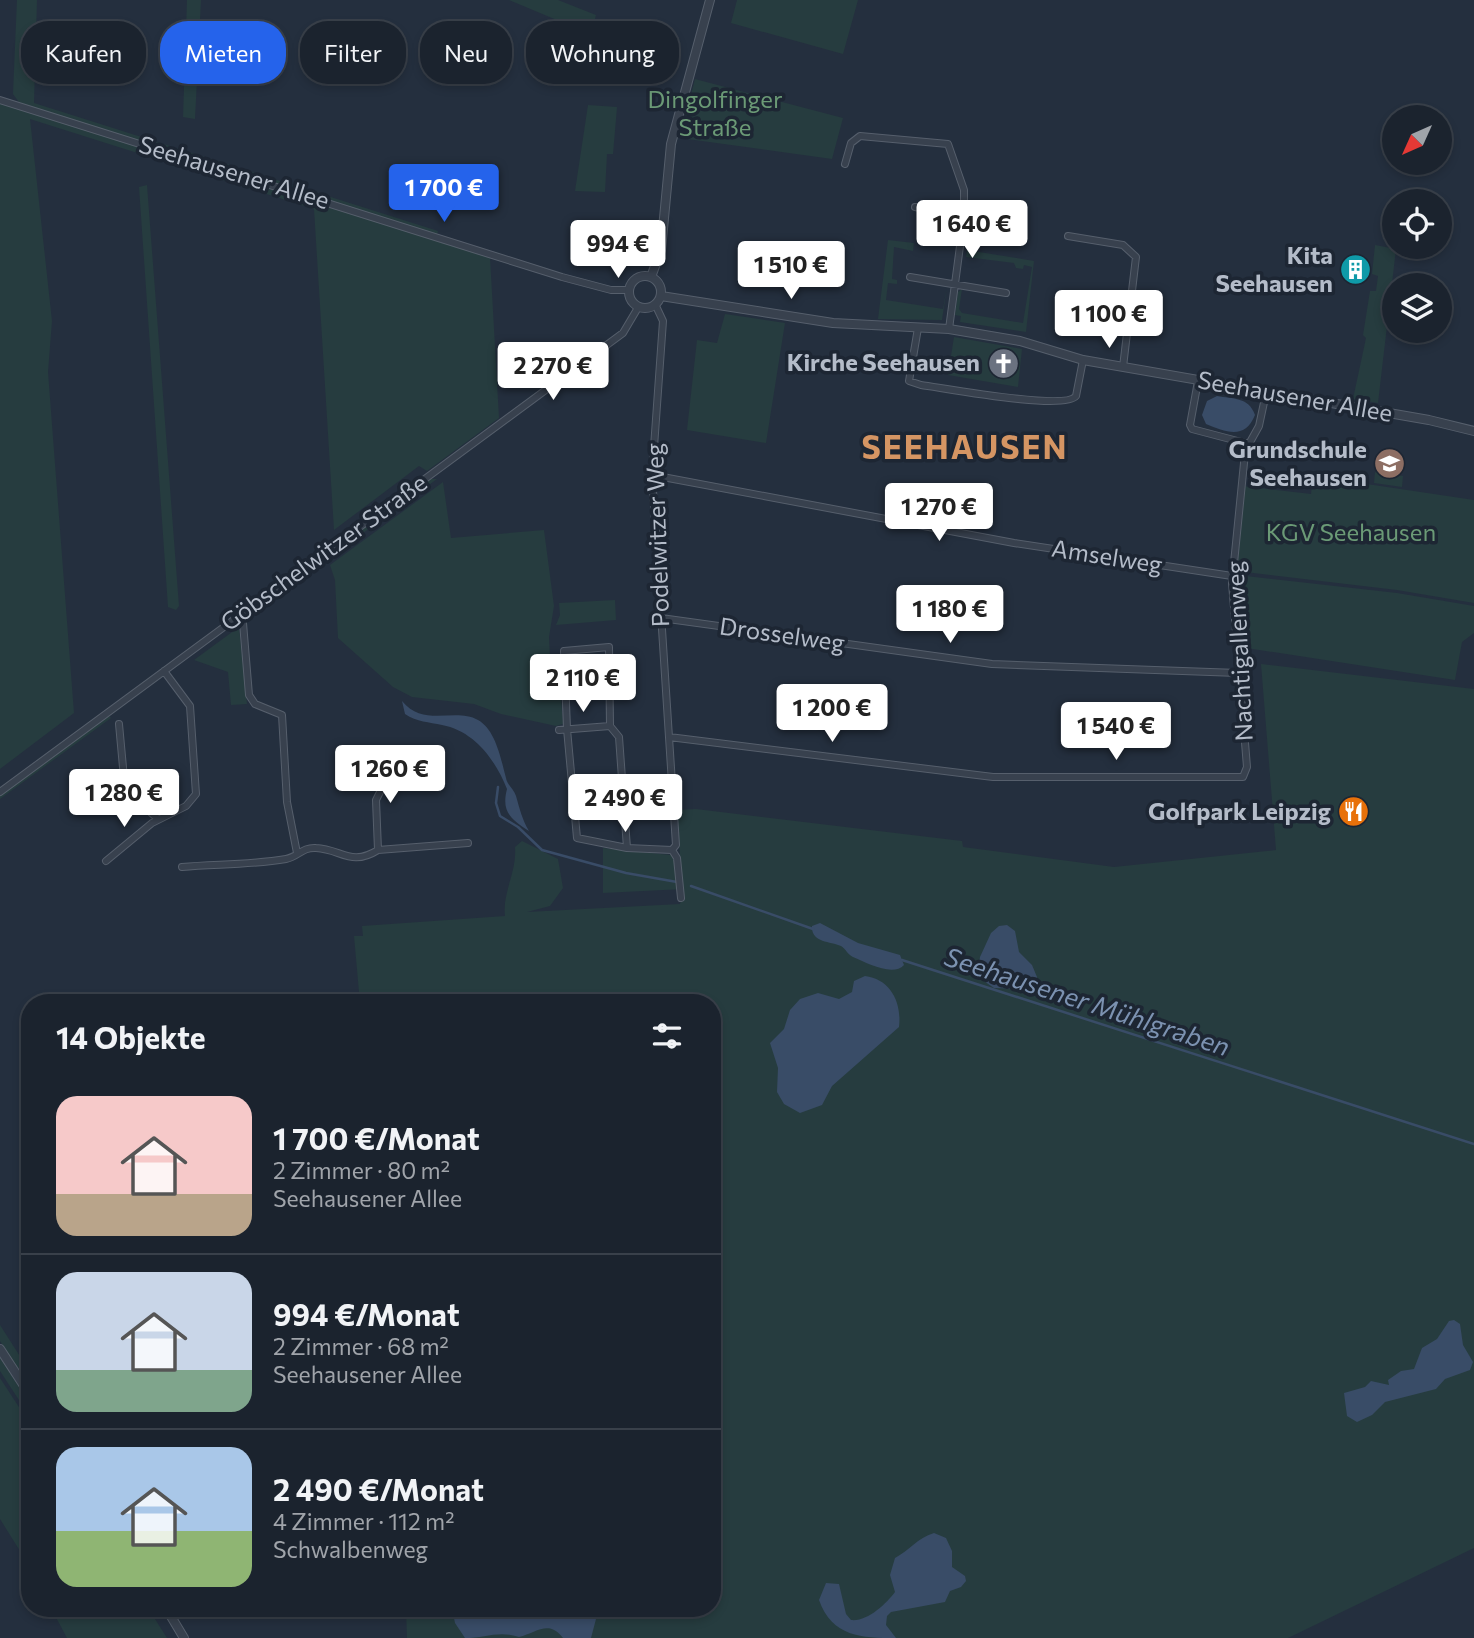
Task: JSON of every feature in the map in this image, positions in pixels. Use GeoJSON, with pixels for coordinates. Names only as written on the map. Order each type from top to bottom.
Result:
{"type":"FeatureCollection","features":[{"type":"Feature","properties":{"kind":"street"},"geometry":{"type":"LineString","coordinates":[[652,277],[661,250],[671,144],[710,0]]}},
{"type":"Feature","properties":{"kind":"street","name":"Seehausener Allee"},"geometry":{"type":"LineString","coordinates":[[0,100],[562,277],[611,290],[630,290]]}},
{"type":"Feature","properties":{"kind":"street"},"geometry":{"type":"LineString","coordinates":[[845,164],[851,143],[860,136],[948,144],[964,190],[964,216],[949,329]]}},
{"type":"Feature","properties":{"kind":"street"},"geometry":{"type":"LineString","coordinates":[[915,207],[1009,224]]}},
{"type":"Feature","properties":{"kind":"street"},"geometry":{"type":"LineString","coordinates":[[1068,236],[1123,245],[1136,257],[1123,367]]}},
{"type":"Feature","properties":{"kind":"street"},"geometry":{"type":"LineString","coordinates":[[652,277],[660,285],[658,300],[639,306],[632,300],[630,290],[637,278],[652,277]]}},
{"type":"Feature","properties":{"kind":"street"},"geometry":{"type":"LineString","coordinates":[[910,277],[1006,293]]}},
{"type":"Feature","properties":{"kind":"street","name":"Seehausener Allee"},"geometry":{"type":"LineString","coordinates":[[658,300],[834,323],[949,329],[1020,341],[1083,360],[1429,420],[1474,431]]}},
{"type":"Feature","properties":{"kind":"street","name":"Podelwitzer Weg"},"geometry":{"type":"LineString","coordinates":[[658,300],[663,321],[652,475],[676,845],[672,850],[677,858],[681,898]]}},
{"type":"Feature","properties":{"kind":"street","name":"Göbschelwitzer Straße"},"geometry":{"type":"LineString","coordinates":[[0,792],[623,333],[639,306]]}},
{"type":"Feature","properties":{"kind":"street"},"geometry":{"type":"LineString","coordinates":[[918,328],[909,381],[921,384],[1031,400],[1069,400],[1076,396],[1083,360]]}},
{"type":"Feature","properties":{"kind":"street"},"geometry":{"type":"LineString","coordinates":[[1198,380],[1192,429],[1245,443]]}},
{"type":"Feature","properties":{"kind":"street","name":"Nachtigallenweg"},"geometry":{"type":"LineString","coordinates":[[669,737],[993,777],[1234,778],[1245,775],[1247,760],[1232,576],[1245,443],[1250,444],[1259,426],[1266,393]]}},
{"type":"Feature","properties":{"kind":"street","name":"Amselweg"},"geometry":{"type":"LineString","coordinates":[[652,475],[1004,541],[1232,576]]}},
{"type":"Feature","properties":{"kind":"street"},"geometry":{"type":"LineString","coordinates":[[239,615],[243,623],[248,695],[255,704],[282,715],[287,802],[297,853]]}},
{"type":"Feature","properties":{"kind":"street","name":"Drosselweg"},"geometry":{"type":"LineString","coordinates":[[661,618],[992,664],[1238,673]]}},
{"type":"Feature","properties":{"kind":"street"},"geometry":{"type":"LineString","coordinates":[[627,848],[619,737],[610,726],[609,647],[564,651],[563,730],[577,838],[627,848],[672,850]]}},
{"type":"Feature","properties":{"kind":"street"},"geometry":{"type":"LineString","coordinates":[[106,861],[158,819],[193,800],[197,786],[190,706],[164,671]]}},
{"type":"Feature","properties":{"kind":"street"},"geometry":{"type":"LineString","coordinates":[[119,723],[125,789],[158,819]]}},
{"type":"Feature","properties":{"kind":"street"},"geometry":{"type":"LineString","coordinates":[[563,730],[610,726]]}},
{"type":"Feature","properties":{"kind":"street"},"geometry":{"type":"LineString","coordinates":[[378,850],[376,800],[382,788],[382,763]]}},
{"type":"Feature","properties":{"kind":"street"},"geometry":{"type":"LineString","coordinates":[[182,867],[286,859],[305,848],[321,848],[347,858],[371,854],[378,850],[468,843]]}},
{"type":"Feature","properties":{"kind":"street"},"geometry":{"type":"LineString","coordinates":[[0,1349],[21,1381]]}},
{"type":"Feature","properties":{"kind":"street"},"geometry":{"type":"LineString","coordinates":[[171,1617],[184,1638]]}},
{"type":"Feature","properties":{"kind":"green space"},"geometry":{"type":"Polygon","coordinates":[[[17,0],[37,0],[36,21],[21,21],[21,84],[35,84],[34,103],[438,231],[437,235],[21,105],[13,94],[17,0]]]}},
{"type":"Feature","properties":{"kind":"green space"},"geometry":{"type":"Polygon","coordinates":[[[187,0],[201,0],[200,21],[186,21],[187,0]]]}},
{"type":"Feature","properties":{"kind":"green space"},"geometry":{"type":"Polygon","coordinates":[[[509,0],[558,0],[596,15],[594,21],[559,21],[509,0]]]}},
{"type":"Feature","properties":{"kind":"green space"},"geometry":{"type":"Polygon","coordinates":[[[737,0],[858,0],[843,54],[731,23],[737,0]]]}},
{"type":"Feature","properties":{"kind":"green space","name":"Dingolfinger Straße"},"geometry":{"type":"Polygon","coordinates":[[[695,79],[843,118],[832,159],[680,138],[695,79]]]}},
{"type":"Feature","properties":{"kind":"green space"},"geometry":{"type":"Polygon","coordinates":[[[184,84],[197,84],[195,119],[183,117],[184,84]]]}},
{"type":"Feature","properties":{"kind":"green space"},"geometry":{"type":"Polygon","coordinates":[[[0,103],[490,257],[499,418],[427,471],[419,466],[334,530],[314,209],[30,119],[52,321],[48,372],[74,713],[0,769],[0,103]]]}},
{"type":"Feature","properties":{"kind":"green space"},"geometry":{"type":"Polygon","coordinates":[[[588,105],[617,107],[613,154],[607,154],[605,192],[575,191],[588,105]]]}},
{"type":"Feature","properties":{"kind":"green space"},"geometry":{"type":"Polygon","coordinates":[[[147,185],[179,606],[176,610],[168,607],[139,187],[147,185]]]}},
{"type":"Feature","properties":{"kind":"green space"},"geometry":{"type":"Polygon","coordinates":[[[888,240],[914,243],[913,251],[894,247],[892,279],[897,280],[897,284],[888,283],[886,300],[943,309],[947,286],[942,320],[878,319],[888,240]]]}},
{"type":"Feature","properties":{"kind":"green space"},"geometry":{"type":"Polygon","coordinates":[[[1375,245],[1382,246],[1382,259],[1395,259],[1393,273],[1382,273],[1382,343],[1385,343],[1378,403],[1353,399],[1366,338],[1363,335],[1370,291],[1376,291],[1378,276],[1372,274],[1375,245]]]}},
{"type":"Feature","properties":{"kind":"green space"},"geometry":{"type":"Polygon","coordinates":[[[967,250],[1034,261],[1026,332],[960,322],[961,316],[955,315],[958,292],[962,289],[959,309],[962,313],[1023,323],[1032,267],[1024,265],[1023,269],[1016,268],[1014,263],[966,257],[967,250]]]}},
{"type":"Feature","properties":{"kind":"green space"},"geometry":{"type":"Polygon","coordinates":[[[725,314],[785,323],[766,443],[687,430],[697,340],[717,343],[725,314]]]}},
{"type":"Feature","properties":{"kind":"green space"},"geometry":{"type":"Polygon","coordinates":[[[954,337],[1022,349],[1018,387],[948,375],[954,337]]]}},
{"type":"Feature","properties":{"kind":"green space"},"geometry":{"type":"Polygon","coordinates":[[[1375,472],[1403,476],[1402,487],[1374,483],[1375,472]]]}},
{"type":"Feature","properties":{"kind":"green space","name":"KGV Seehausen"},"geometry":{"type":"Polygon","coordinates":[[[1313,476],[1474,500],[1474,603],[1397,590],[1237,571],[1243,486],[1311,494],[1313,476]]]}},
{"type":"Feature","properties":{"kind":"green space"},"geometry":{"type":"Polygon","coordinates":[[[431,479],[437,479],[281,593],[279,590],[431,479]]]}},
{"type":"Feature","properties":{"kind":"green space"},"geometry":{"type":"Polygon","coordinates":[[[443,482],[451,538],[544,530],[554,606],[549,637],[551,679],[559,672],[563,724],[556,726],[501,714],[474,704],[412,697],[393,687],[338,638],[335,580],[330,565],[443,482]]]}},
{"type":"Feature","properties":{"kind":"green space","name":"KGV Seehausen"},"geometry":{"type":"Polygon","coordinates":[[[1237,575],[1397,593],[1474,606],[1474,633],[1462,642],[1455,680],[1240,647],[1237,575]]]}},
{"type":"Feature","properties":{"kind":"green space"},"geometry":{"type":"Polygon","coordinates":[[[615,600],[616,620],[556,625],[560,615],[559,603],[615,600]]]}},
{"type":"Feature","properties":{"kind":"green space"},"geometry":{"type":"Polygon","coordinates":[[[239,627],[247,704],[231,705],[228,672],[194,660],[239,627]]]}},
{"type":"Feature","properties":{"kind":"green space","name":"Golfpark Leipzig"},"geometry":{"type":"Polygon","coordinates":[[[1261,664],[1474,689],[1474,1548],[1288,1638],[407,1638],[406,1617],[721,1617],[721,994],[359,994],[354,936],[363,936],[362,926],[505,916],[515,847],[522,841],[558,859],[563,888],[550,906],[527,912],[680,904],[684,889],[603,893],[603,848],[680,856],[677,810],[696,809],[962,841],[963,847],[1114,867],[1276,850],[1261,664]]]}},
{"type":"Feature","properties":{"kind":"green space"},"geometry":{"type":"Polygon","coordinates":[[[109,716],[111,718],[0,799],[0,796],[109,716]]]}},
{"type":"Feature","properties":{"kind":"green space"},"geometry":{"type":"Polygon","coordinates":[[[0,1325],[21,1358],[21,1373],[0,1341],[0,1325]]]}},
{"type":"Feature","properties":{"kind":"green space"},"geometry":{"type":"Polygon","coordinates":[[[0,1358],[21,1390],[21,1403],[0,1371],[0,1358]]]}},
{"type":"Feature","properties":{"kind":"green space"},"geometry":{"type":"Polygon","coordinates":[[[0,1378],[21,1410],[21,1553],[0,1519],[0,1378]]]}},
{"type":"Feature","properties":{"kind":"green space"},"geometry":{"type":"Polygon","coordinates":[[[56,1617],[154,1617],[167,1638],[67,1638],[56,1617]]]}},
{"type":"Feature","properties":{"kind":"water"},"geometry":{"type":"Polygon","coordinates":[[[1217,396],[1240,400],[1249,405],[1255,415],[1251,423],[1234,432],[1206,424],[1202,415],[1207,401],[1217,396]]]}},
{"type":"Feature","properties":{"kind":"water"},"geometry":{"type":"Polygon","coordinates":[[[402,701],[420,714],[460,715],[478,720],[484,725],[497,746],[507,780],[529,831],[509,814],[505,804],[507,789],[490,757],[482,748],[464,733],[453,728],[410,717],[405,714],[402,701]]]}},
{"type":"Feature","properties":{"kind":"water"},"geometry":{"type":"Polygon","coordinates":[[[820,923],[858,943],[900,955],[904,965],[893,970],[853,957],[841,946],[815,936],[812,926],[820,923]]]}},
{"type":"Feature","properties":{"kind":"water"},"geometry":{"type":"Polygon","coordinates":[[[1007,925],[1015,931],[1019,952],[1032,965],[1037,977],[1034,986],[1026,989],[994,988],[981,979],[978,971],[980,957],[991,933],[999,926],[1007,925]]]}},
{"type":"Feature","properties":{"kind":"water"},"geometry":{"type":"Polygon","coordinates":[[[865,976],[881,982],[892,993],[898,1009],[899,1027],[832,1086],[822,1105],[800,1113],[784,1104],[777,1092],[778,1068],[770,1043],[784,1029],[790,1010],[800,999],[818,993],[839,999],[852,992],[854,981],[865,976]]]}},
{"type":"Feature","properties":{"kind":"water"},"geometry":{"type":"Polygon","coordinates":[[[1454,1320],[1460,1324],[1463,1345],[1473,1362],[1470,1370],[1445,1379],[1436,1389],[1385,1402],[1372,1415],[1357,1422],[1347,1416],[1344,1393],[1365,1387],[1371,1381],[1389,1385],[1388,1380],[1401,1371],[1414,1369],[1422,1348],[1437,1339],[1449,1321],[1454,1320]]]}},
{"type":"Feature","properties":{"kind":"water"},"geometry":{"type":"Polygon","coordinates":[[[934,1533],[946,1538],[952,1551],[952,1567],[965,1576],[966,1581],[961,1587],[950,1591],[945,1602],[891,1612],[887,1616],[886,1625],[896,1638],[860,1636],[832,1622],[819,1600],[826,1583],[839,1584],[846,1614],[851,1620],[870,1615],[895,1592],[890,1575],[895,1558],[934,1533]]]}},
{"type":"Feature","properties":{"kind":"water"},"geometry":{"type":"Polygon","coordinates":[[[454,1617],[596,1619],[591,1638],[563,1638],[558,1632],[547,1628],[519,1637],[498,1634],[465,1638],[454,1617]]]}},
{"type":"Feature","properties":{"kind":"waterway","name":"Seehausener Mühlgraben"},"geometry":{"type":"LineString","coordinates":[[498,787],[496,803],[500,816],[518,827],[542,850],[626,873],[677,882]]}},
{"type":"Feature","properties":{"kind":"waterway","name":"Seehausener Mühlgraben"},"geometry":{"type":"LineString","coordinates":[[691,886],[813,929]]}},
{"type":"Feature","properties":{"kind":"waterway","name":"Seehausener Mühlgraben"},"geometry":{"type":"LineString","coordinates":[[902,960],[1474,1144]]}},
{"type":"Feature","properties":{"kind":"place","name":"Kita Seehausen"},"geometry":{"type":"Point","coordinates":[1356,270]}},
{"type":"Feature","properties":{"kind":"place","name":"Kirche Seehausen"},"geometry":{"type":"Point","coordinates":[1003,363]}},
{"type":"Feature","properties":{"kind":"place","name":"Grundschule Seehausen"},"geometry":{"type":"Point","coordinates":[1390,464]}},
{"type":"Feature","properties":{"kind":"place","name":"Golfpark Leipzig"},"geometry":{"type":"Point","coordinates":[1354,812]}},
{"type":"Feature","properties":{"kind":"district","name":"SEEHAUSEN"},"geometry":{"type":"Point","coordinates":[965,448]}}]}
